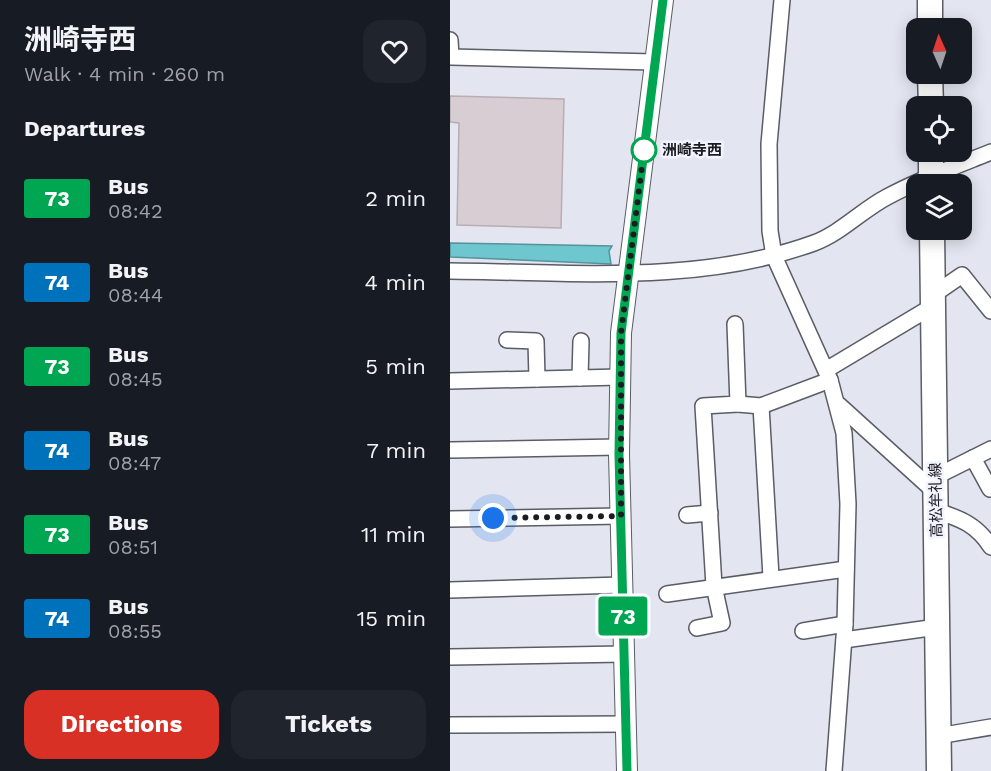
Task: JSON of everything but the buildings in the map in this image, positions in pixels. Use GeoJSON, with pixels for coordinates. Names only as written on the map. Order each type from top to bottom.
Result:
{"type":"FeatureCollection","features":[{"type":"Feature","properties":{"kind":"main road"},"geometry":{"type":"LineString","coordinates":[[930,0],[930,18]]}},
{"type":"Feature","properties":{"kind":"main road","name":"高松牟礼線"},"geometry":{"type":"LineString","coordinates":[[932,240],[939,771]]}},
{"type":"Feature","properties":{"kind":"street"},"geometry":{"type":"LineString","coordinates":[[627,771],[619,447],[621,333],[663,0]]}},
{"type":"Feature","properties":{"kind":"street"},"geometry":{"type":"LineString","coordinates":[[782,0],[769,144],[770,231],[774,256],[828,375],[839,405],[844,433],[848,504],[844,632],[834,771]]}},
{"type":"Feature","properties":{"kind":"street"},"geometry":{"type":"LineString","coordinates":[[450,40],[451,57],[654,62]]}},
{"type":"Feature","properties":{"kind":"street"},"geometry":{"type":"LineString","coordinates":[[944,174],[991,152]]}},
{"type":"Feature","properties":{"kind":"street"},"geometry":{"type":"LineString","coordinates":[[450,271],[629,273],[711,269],[774,256],[817,242],[885,197],[906,189]]}},
{"type":"Feature","properties":{"kind":"street"},"geometry":{"type":"LineString","coordinates":[[697,628],[722,623],[714,586],[703,406],[738,404],[761,406],[828,375],[933,300],[962,275],[991,311]]}},
{"type":"Feature","properties":{"kind":"street"},"geometry":{"type":"LineString","coordinates":[[735,324],[738,404]]}},
{"type":"Feature","properties":{"kind":"street"},"geometry":{"type":"LineString","coordinates":[[507,340],[536,341],[537,379]]}},
{"type":"Feature","properties":{"kind":"street"},"geometry":{"type":"LineString","coordinates":[[580,378],[581,341]]}},
{"type":"Feature","properties":{"kind":"street"},"geometry":{"type":"LineString","coordinates":[[450,381],[620,377]]}},
{"type":"Feature","properties":{"kind":"street"},"geometry":{"type":"LineString","coordinates":[[839,405],[971,524],[991,547]]}},
{"type":"Feature","properties":{"kind":"street"},"geometry":{"type":"LineString","coordinates":[[761,406],[771,577]]}},
{"type":"Feature","properties":{"kind":"street"},"geometry":{"type":"LineString","coordinates":[[450,450],[619,447]]}},
{"type":"Feature","properties":{"kind":"street"},"geometry":{"type":"LineString","coordinates":[[936,493],[973,458],[991,449]]}},
{"type":"Feature","properties":{"kind":"street"},"geometry":{"type":"LineString","coordinates":[[973,458],[990,489]]}},
{"type":"Feature","properties":{"kind":"street"},"geometry":{"type":"LineString","coordinates":[[687,515],[710,513]]}},
{"type":"Feature","properties":{"kind":"street"},"geometry":{"type":"LineString","coordinates":[[450,519],[621,516]]}},
{"type":"Feature","properties":{"kind":"street"},"geometry":{"type":"LineString","coordinates":[[667,594],[771,577],[846,569]]}},
{"type":"Feature","properties":{"kind":"street"},"geometry":{"type":"LineString","coordinates":[[450,590],[622,585]]}},
{"type":"Feature","properties":{"kind":"street"},"geometry":{"type":"LineString","coordinates":[[803,631],[844,632],[937,627]]}},
{"type":"Feature","properties":{"kind":"street"},"geometry":{"type":"LineString","coordinates":[[450,657],[624,654]]}},
{"type":"Feature","properties":{"kind":"street"},"geometry":{"type":"LineString","coordinates":[[450,725],[626,724]]}},
{"type":"Feature","properties":{"kind":"street"},"geometry":{"type":"LineString","coordinates":[[938,736],[991,727]]}},
{"type":"Feature","properties":{"kind":"water"},"geometry":{"type":"Polygon","coordinates":[[[450,243],[612,246],[609,251],[611,264],[450,257],[450,243]]]}},
{"type":"Feature","properties":{"kind":"bus line","name":"73"},"geometry":{"type":"LineString","coordinates":[[627,771],[619,454],[621,333],[663,0]]}},
{"type":"Feature","properties":{"kind":"place","name":"洲崎寺西"},"geometry":{"type":"Point","coordinates":[644,150]}},
{"type":"Feature","properties":{"kind":"route"},"geometry":{"type":"LineString","coordinates":[[493,518],[621,516],[619,454],[621,333],[644,150]]}}]}
